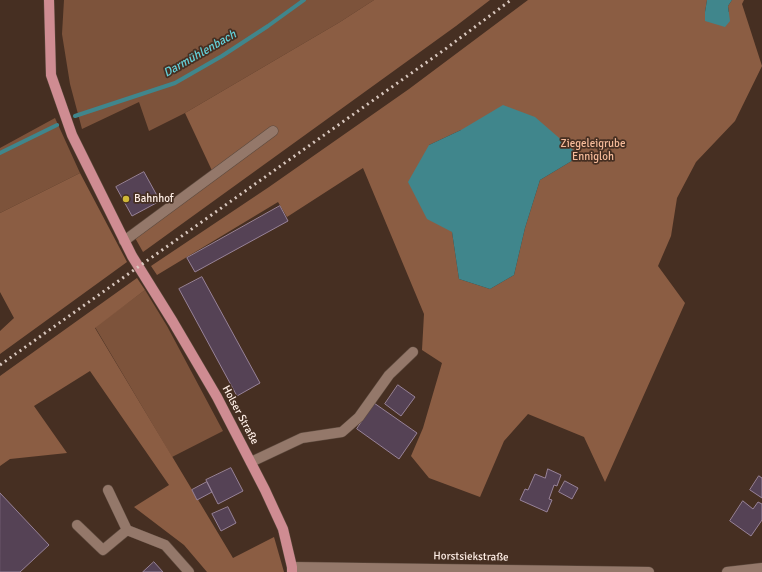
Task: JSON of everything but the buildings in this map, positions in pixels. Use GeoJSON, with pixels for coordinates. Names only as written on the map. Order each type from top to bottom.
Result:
{"type":"FeatureCollection","features":[{"type":"Feature","properties":{"kind":"main road","name":"Holser Straße"},"geometry":{"type":"LineString","coordinates":[[49,0],[51,74],[72,134],[124,241],[217,397],[251,462],[283,529],[292,569]]}},
{"type":"Feature","properties":{"kind":"street"},"geometry":{"type":"LineString","coordinates":[[124,241],[273,131]]}},
{"type":"Feature","properties":{"kind":"street"},"geometry":{"type":"LineString","coordinates":[[251,462],[302,438],[342,432],[359,417],[389,374],[413,352]]}},
{"type":"Feature","properties":{"kind":"street"},"geometry":{"type":"LineString","coordinates":[[108,490],[127,530],[165,545],[189,572]]}},
{"type":"Feature","properties":{"kind":"street"},"geometry":{"type":"LineString","coordinates":[[77,525],[103,550],[127,530]]}},
{"type":"Feature","properties":{"kind":"street"},"geometry":{"type":"LineString","coordinates":[[727,572],[762,568]]}},
{"type":"Feature","properties":{"kind":"street","name":"Horstsiekstraße"},"geometry":{"type":"LineString","coordinates":[[292,569],[649,572]]}},
{"type":"Feature","properties":{"kind":"shaded area"},"geometry":{"type":"Polygon","coordinates":[[[64,0],[374,0],[340,22],[185,113],[149,131],[139,102],[82,129],[70,84],[62,34],[64,0]]]}},
{"type":"Feature","properties":{"kind":"shaded area"},"geometry":{"type":"Polygon","coordinates":[[[55,118],[80,173],[0,213],[0,148],[55,118]]]}},
{"type":"Feature","properties":{"kind":"shaded area"},"geometry":{"type":"Polygon","coordinates":[[[145,290],[167,326],[223,431],[172,457],[95,327],[145,290]]]}},
{"type":"Feature","properties":{"kind":"green space"},"geometry":{"type":"Polygon","coordinates":[[[374,0],[490,0],[143,252],[134,236],[215,177],[185,113],[340,22],[374,0]]]}},
{"type":"Feature","properties":{"kind":"green space","name":"Ziegeleigrube Ennigloh"},"geometry":{"type":"Polygon","coordinates":[[[528,0],[707,0],[705,12],[729,12],[728,6],[732,0],[744,0],[742,4],[762,66],[735,121],[696,162],[677,198],[671,236],[658,266],[685,303],[605,482],[584,437],[528,414],[504,441],[480,497],[429,478],[411,456],[423,428],[442,363],[422,350],[424,314],[363,168],[287,217],[278,202],[157,275],[151,266],[269,187],[409,89],[528,0]],[[461,130],[429,145],[452,232],[459,279],[490,289],[514,275],[525,228],[540,180],[580,156],[461,130]]]}},
{"type":"Feature","properties":{"kind":"green space"},"geometry":{"type":"Polygon","coordinates":[[[80,173],[127,262],[0,354],[0,331],[14,318],[0,292],[0,213],[80,173]]]}},
{"type":"Feature","properties":{"kind":"green space"},"geometry":{"type":"Polygon","coordinates":[[[137,278],[145,290],[95,328],[233,558],[274,537],[284,572],[207,572],[184,545],[134,507],[169,485],[90,371],[34,406],[67,453],[10,459],[0,466],[0,376],[137,278]]]}},
{"type":"Feature","properties":{"kind":"water"},"geometry":{"type":"Polygon","coordinates":[[[707,0],[732,0],[728,6],[730,21],[725,27],[705,21],[707,0]]]}},
{"type":"Feature","properties":{"kind":"water"},"geometry":{"type":"Polygon","coordinates":[[[503,105],[535,117],[580,156],[540,180],[525,228],[514,275],[490,289],[459,279],[452,232],[427,219],[408,182],[429,145],[461,130],[503,105]]]}},
{"type":"Feature","properties":{"kind":"waterway","name":"Darmühlenbach"},"geometry":{"type":"LineString","coordinates":[[75,116],[175,83],[222,56],[304,0]]}},
{"type":"Feature","properties":{"kind":"waterway","name":"Darmühlenbach"},"geometry":{"type":"LineString","coordinates":[[0,153],[57,125]]}},
{"type":"Feature","properties":{"kind":"railway"},"geometry":{"type":"LineString","coordinates":[[0,365],[444,50],[511,0]]}},
{"type":"Feature","properties":{"kind":"place","name":"Bahnhof"},"geometry":{"type":"Point","coordinates":[126,199]}}]}
